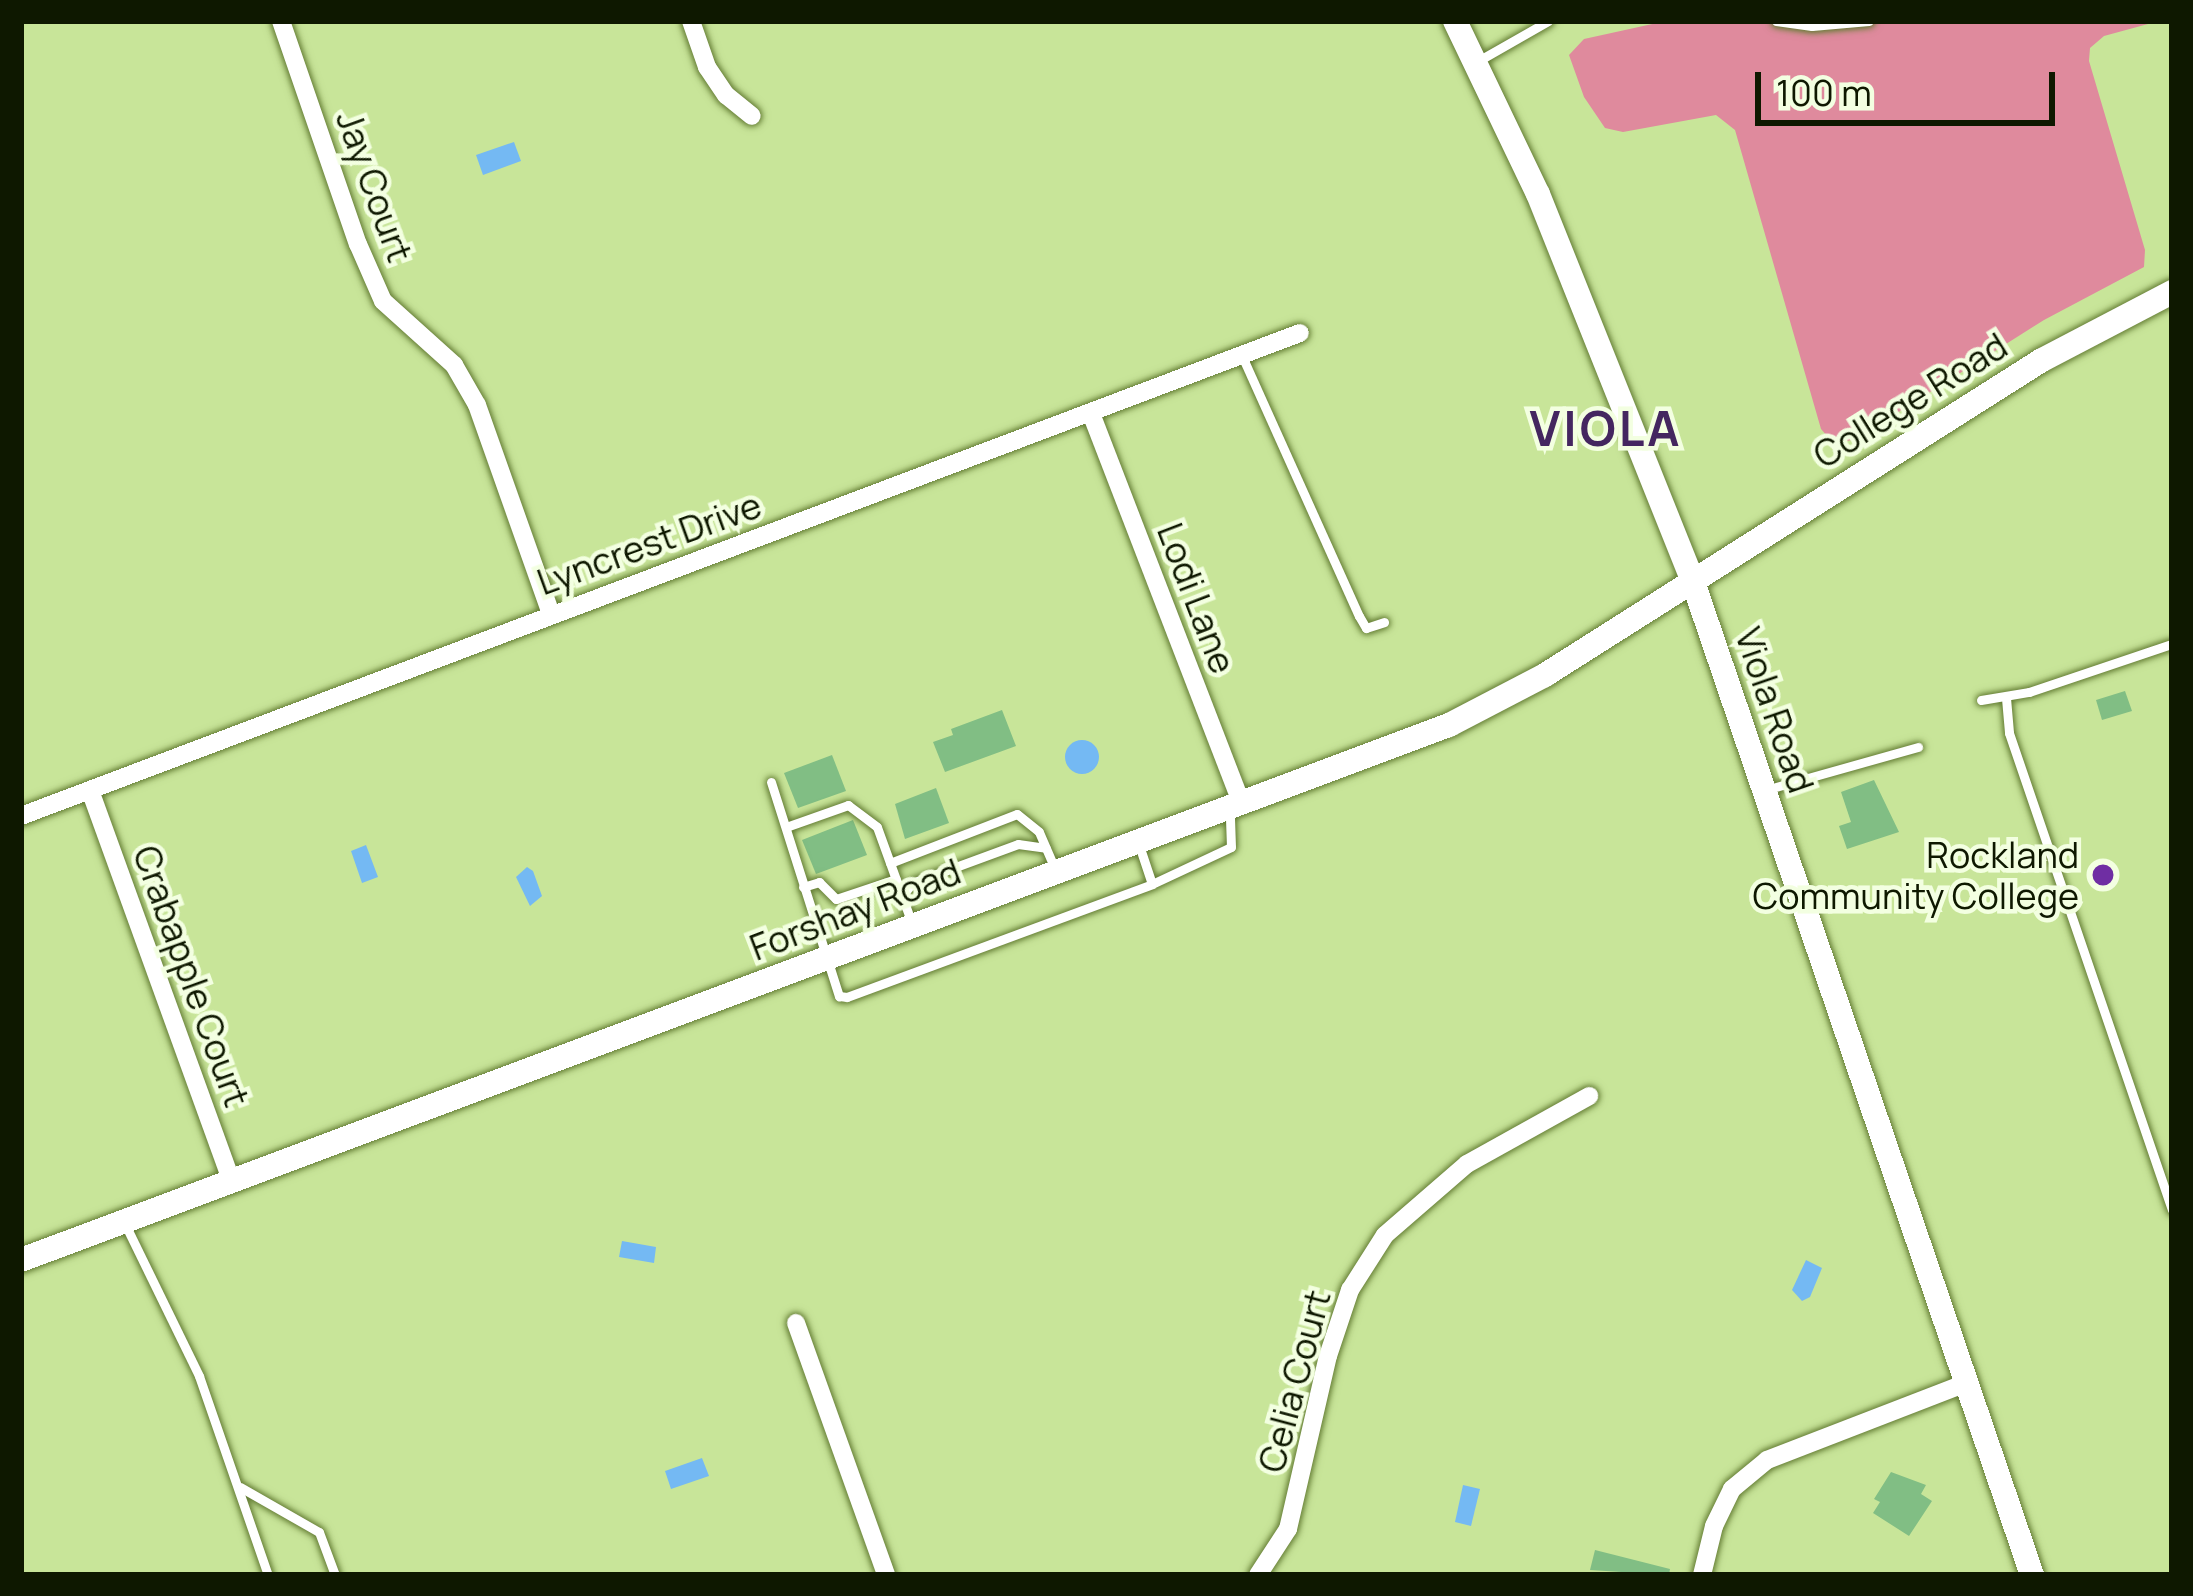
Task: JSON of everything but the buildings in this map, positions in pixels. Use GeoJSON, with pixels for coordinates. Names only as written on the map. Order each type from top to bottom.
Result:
{"type":"FeatureCollection","features":[{"type":"Feature","properties":{"kind":"street","name":"Jay Court"},"geometry":{"type":"LineString","coordinates":[[281,21],[358,244],[383,301],[454,364],[477,405],[551,614]]}},
{"type":"Feature","properties":{"kind":"street"},"geometry":{"type":"LineString","coordinates":[[691,21],[707,67],[725,95],[752,116]]}},
{"type":"Feature","properties":{"kind":"street","name":"Viola Road"},"geometry":{"type":"LineString","coordinates":[[1455,21],[1538,194],[1692,579],[2032,1575]]}},
{"type":"Feature","properties":{"kind":"street","name":"College Road"},"geometry":{"type":"LineString","coordinates":[[1692,579],[2042,360],[2172,292]]}},
{"type":"Feature","properties":{"kind":"street","name":"Lyncrest Drive"},"geometry":{"type":"LineString","coordinates":[[21,816],[551,614],[1093,416],[1300,333]]}},
{"type":"Feature","properties":{"kind":"street","name":"Lodi Lane"},"geometry":{"type":"LineString","coordinates":[[1093,416],[1235,805]]}},
{"type":"Feature","properties":{"kind":"street","name":"Forshay Road"},"geometry":{"type":"LineString","coordinates":[[21,1260],[1493,705],[1692,579]]}},
{"type":"Feature","properties":{"kind":"street","name":"Crabapple Court"},"geometry":{"type":"LineString","coordinates":[[91,793],[232,1182]]}},
{"type":"Feature","properties":{"kind":"street","name":"Celia Court"},"geometry":{"type":"LineString","coordinates":[[1258,1575],[1288,1529],[1328,1356],[1350,1290],[1385,1235],[1467,1164],[1589,1096]]}},
{"type":"Feature","properties":{"kind":"street"},"geometry":{"type":"LineString","coordinates":[[796,1323],[886,1575]]}},
{"type":"Feature","properties":{"kind":"street"},"geometry":{"type":"LineString","coordinates":[[1702,1575],[1714,1526],[1732,1490],[1767,1460],[1966,1382]]}},
{"type":"Feature","properties":{"kind":"lane"},"geometry":{"type":"LineString","coordinates":[[1478,61],[1548,21]]}},
{"type":"Feature","properties":{"kind":"lane"},"geometry":{"type":"LineString","coordinates":[[1777,21],[1813,26],[1869,21]]}},
{"type":"Feature","properties":{"kind":"lane"},"geometry":{"type":"LineString","coordinates":[[1242,356],[1366,628],[1384,622]]}},
{"type":"Feature","properties":{"kind":"lane"},"geometry":{"type":"LineString","coordinates":[[1981,700],[2006,698],[2172,644]]}},
{"type":"Feature","properties":{"kind":"lane"},"geometry":{"type":"LineString","coordinates":[[2006,698],[2009,734],[2172,1210]]}},
{"type":"Feature","properties":{"kind":"lane"},"geometry":{"type":"LineString","coordinates":[[1765,790],[1918,747]]}},
{"type":"Feature","properties":{"kind":"lane"},"geometry":{"type":"LineString","coordinates":[[771,782],[824,959],[838,995],[848,998],[1152,884],[1231,847],[1235,805]]}},
{"type":"Feature","properties":{"kind":"lane"},"geometry":{"type":"LineString","coordinates":[[786,827],[848,805],[877,827],[913,926]]}},
{"type":"Feature","properties":{"kind":"lane"},"geometry":{"type":"LineString","coordinates":[[890,863],[1017,814],[1039,832],[1057,872]]}},
{"type":"Feature","properties":{"kind":"lane"},"geometry":{"type":"LineString","coordinates":[[1138,842],[1152,884]]}},
{"type":"Feature","properties":{"kind":"lane"},"geometry":{"type":"LineString","coordinates":[[902,896],[913,884],[1018,844],[1046,848]]}},
{"type":"Feature","properties":{"kind":"lane"},"geometry":{"type":"LineString","coordinates":[[803,887],[819,882],[836,899],[896,879]]}},
{"type":"Feature","properties":{"kind":"lane"},"geometry":{"type":"LineString","coordinates":[[124,1222],[200,1376],[268,1575]]}},
{"type":"Feature","properties":{"kind":"lane"},"geometry":{"type":"LineString","coordinates":[[239,1487],[320,1532],[335,1575]]}},
{"type":"Feature","properties":{"kind":"shaded area"},"geometry":{"type":"Polygon","coordinates":[[[1666,21],[2159,21],[2104,36],[2090,48],[2089,61],[2145,250],[2144,267],[2044,320],[1856,439],[1834,444],[1821,429],[1735,130],[1716,115],[1623,132],[1605,128],[1584,97],[1569,55],[1584,39],[1666,21]]]}},
{"type":"Feature","properties":{"kind":"water"},"geometry":{"type":"Polygon","coordinates":[[[514,142],[521,161],[483,175],[476,155],[514,142]]]}},
{"type":"Feature","properties":{"kind":"water"},"geometry":{"type":"Polygon","coordinates":[[[1082,740],[1094,745],[1099,757],[1094,769],[1082,774],[1070,769],[1065,757],[1070,745],[1082,740]]]}},
{"type":"Feature","properties":{"kind":"water"},"geometry":{"type":"Polygon","coordinates":[[[366,845],[378,877],[362,883],[351,851],[366,845]]]}},
{"type":"Feature","properties":{"kind":"water"},"geometry":{"type":"Polygon","coordinates":[[[527,867],[542,896],[530,906],[516,877],[527,867]]]}},
{"type":"Feature","properties":{"kind":"water"},"geometry":{"type":"Polygon","coordinates":[[[622,1241],[656,1247],[654,1263],[619,1257],[622,1241]]]}},
{"type":"Feature","properties":{"kind":"water"},"geometry":{"type":"Polygon","coordinates":[[[1806,1260],[1822,1268],[1810,1297],[1802,1301],[1792,1290],[1806,1260]]]}},
{"type":"Feature","properties":{"kind":"water"},"geometry":{"type":"Polygon","coordinates":[[[702,1458],[709,1476],[671,1489],[665,1471],[702,1458]]]}},
{"type":"Feature","properties":{"kind":"water"},"geometry":{"type":"Polygon","coordinates":[[[1463,1485],[1480,1489],[1471,1526],[1455,1522],[1463,1485]]]}},
{"type":"Feature","properties":{"kind":"place","name":"Rockland Community College"},"geometry":{"type":"Point","coordinates":[2103,875]}},
{"type":"Feature","properties":{"kind":"district","name":"VIOLA"},"geometry":{"type":"Point","coordinates":[1606,428]}}]}
